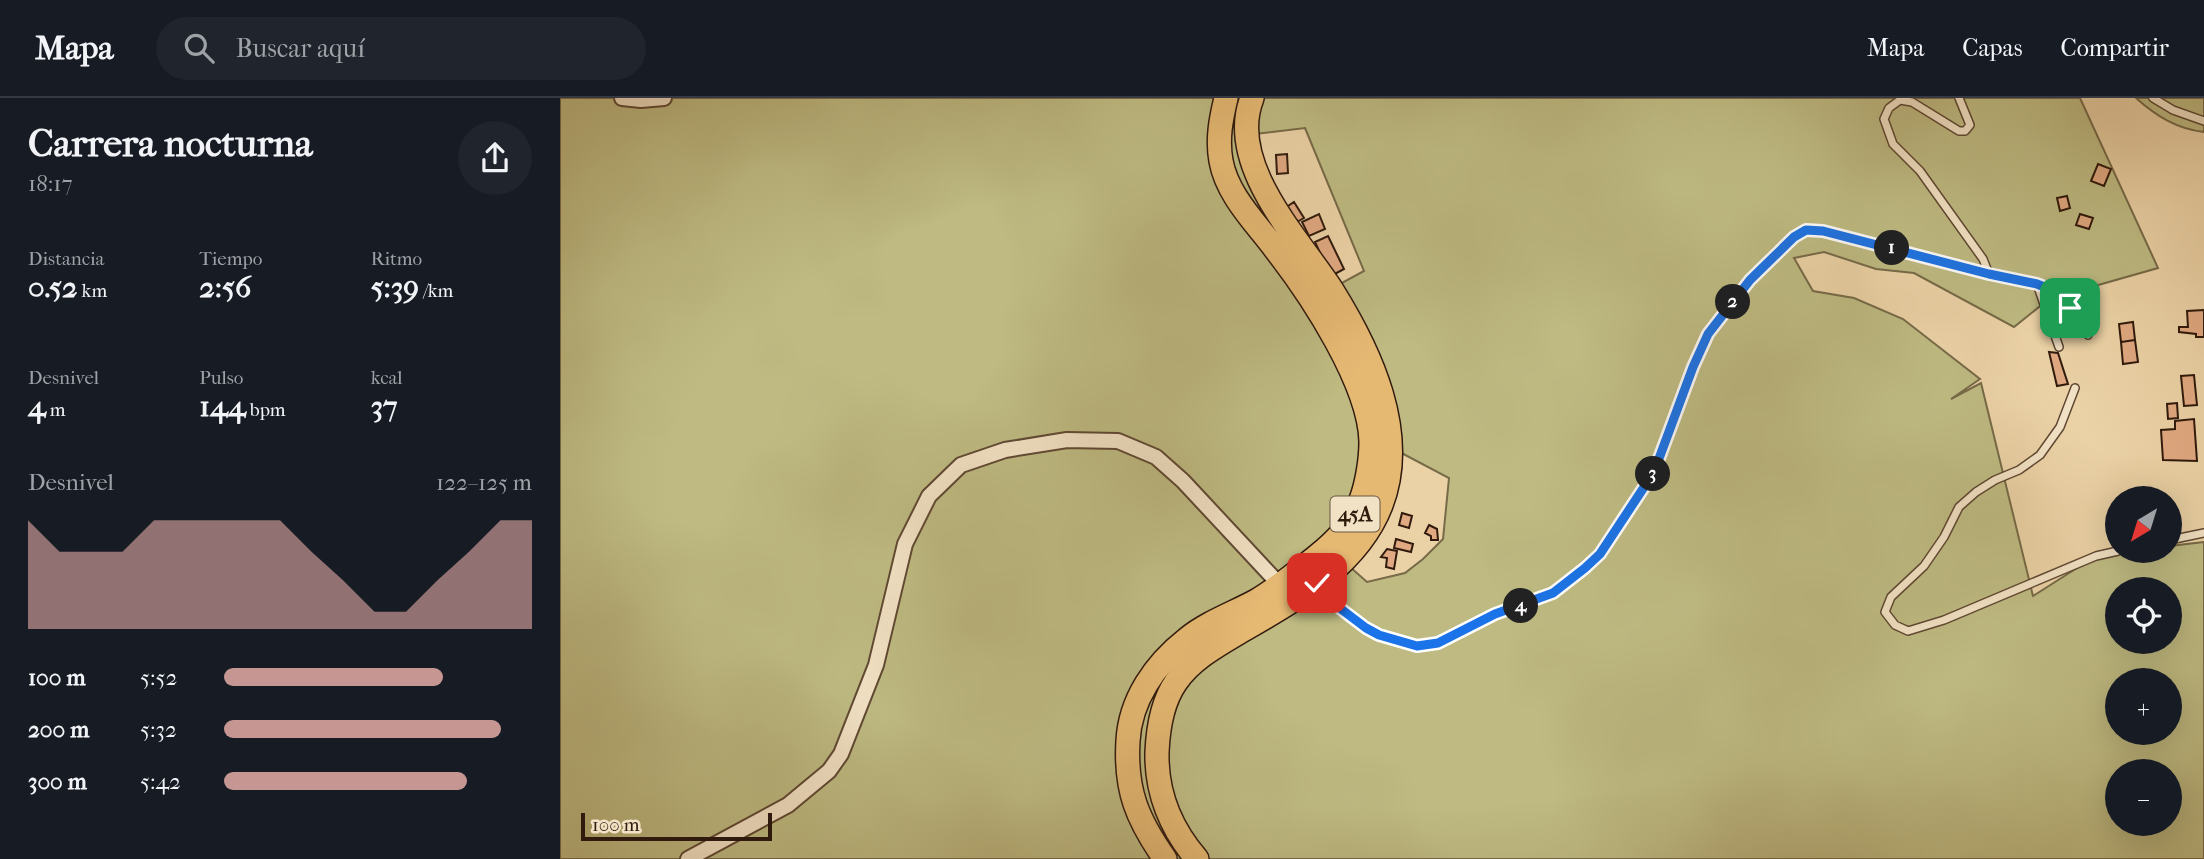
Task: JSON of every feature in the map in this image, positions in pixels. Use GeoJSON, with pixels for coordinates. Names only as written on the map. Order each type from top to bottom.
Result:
{"type":"FeatureCollection","features":[{"type":"Feature","properties":{"kind":"highway","name":"45A"},"geometry":{"type":"LineString","coordinates":[[1165,859],[1146,831],[1132,797],[1126,769],[1129,729],[1138,698],[1156,669],[1188,638],[1259,599],[1335,540],[1354,516],[1362,498],[1371,441],[1363,401],[1347,363],[1324,321],[1280,255],[1233,194],[1221,162],[1220,126],[1226,98]]}},
{"type":"Feature","properties":{"kind":"highway","name":"45A"},"geometry":{"type":"LineString","coordinates":[[1197,859],[1171,820],[1157,767],[1158,734],[1164,707],[1176,681],[1204,654],[1308,591],[1343,561],[1368,531],[1381,504],[1388,479],[1392,447],[1383,401],[1350,322],[1257,176],[1245,135],[1252,98]]}},
{"type":"Feature","properties":{"kind":"street"},"geometry":{"type":"LineString","coordinates":[[622,98],[664,98]]}},
{"type":"Feature","properties":{"kind":"street"},"geometry":{"type":"LineString","coordinates":[[688,859],[788,805],[829,771],[841,754],[876,664],[905,544],[929,496],[961,465],[1005,450],[1067,440],[1118,441],[1156,457],[1183,481],[1279,584]]}},
{"type":"Feature","properties":{"kind":"lane"},"geometry":{"type":"LineString","coordinates":[[1959,98],[1970,125],[1965,131],[1959,131],[1906,100],[1900,100],[1889,108],[1884,118],[1885,125],[1893,144],[1920,171],[1980,254],[1989,274]]}},
{"type":"Feature","properties":{"kind":"lane"},"geometry":{"type":"LineString","coordinates":[[2153,98],[2173,110],[2204,121]]}},
{"type":"Feature","properties":{"kind":"lane"},"geometry":{"type":"LineString","coordinates":[[1317,583],[1341,609],[1366,628],[1379,635],[1417,646],[1438,643],[1495,614],[1553,593],[1600,554],[1654,472],[1708,334],[1750,280],[1794,237],[1806,230],[1823,231],[2037,284],[2057,292],[2088,335]]}},
{"type":"Feature","properties":{"kind":"lane"},"geometry":{"type":"LineString","coordinates":[[2037,284],[2059,346]]}},
{"type":"Feature","properties":{"kind":"lane"},"geometry":{"type":"LineString","coordinates":[[2075,388],[2060,427],[2040,455],[2019,470],[1976,492],[1959,507],[1944,537],[1924,565],[1891,597],[1885,612],[1895,625],[1909,631],[1944,620],[2105,554]]}},
{"type":"Feature","properties":{"kind":"lane"},"geometry":{"type":"LineString","coordinates":[[2182,538],[2204,533]]}},
{"type":"Feature","properties":{"kind":"shaded area"},"geometry":{"type":"Polygon","coordinates":[[[560,98],[2080,98],[2158,268],[2049,299],[2014,327],[1914,273],[1876,269],[1824,252],[1794,258],[1813,291],[1854,298],[1903,319],[1980,379],[1951,399],[1981,383],[2033,596],[2096,556],[2105,555],[2105,564],[2182,564],[2182,545],[2204,542],[2204,859],[560,859],[560,98]],[[1305,128],[1246,135],[1331,289],[1364,271],[1305,128]],[[1392,448],[1341,559],[1367,582],[1405,573],[1443,539],[1449,478],[1392,448]]]}},
{"type":"Feature","properties":{"kind":"shaded area"},"geometry":{"type":"Polygon","coordinates":[[[2136,98],[2204,98],[2204,132],[2167,121],[2136,98]]]}},
{"type":"Feature","properties":{"kind":"building"},"geometry":{"type":"Polygon","coordinates":[[[1287,154],[1288,173],[1277,174],[1276,155],[1287,154]]]}},
{"type":"Feature","properties":{"kind":"building"},"geometry":{"type":"Polygon","coordinates":[[[2098,164],[2111,169],[2104,186],[2091,181],[2098,164]]]}},
{"type":"Feature","properties":{"kind":"building"},"geometry":{"type":"Polygon","coordinates":[[[2067,196],[2070,208],[2060,211],[2057,198],[2067,196]]]}},
{"type":"Feature","properties":{"kind":"building"},"geometry":{"type":"Polygon","coordinates":[[[1294,202],[1304,218],[1295,223],[1285,208],[1294,202]]]}},
{"type":"Feature","properties":{"kind":"building"},"geometry":{"type":"Polygon","coordinates":[[[1319,214],[1325,229],[1309,236],[1302,222],[1319,214]]]}},
{"type":"Feature","properties":{"kind":"building"},"geometry":{"type":"Polygon","coordinates":[[[2080,214],[2093,218],[2089,229],[2076,225],[2080,214]]]}},
{"type":"Feature","properties":{"kind":"building"},"geometry":{"type":"Polygon","coordinates":[[[1328,236],[1344,269],[1331,276],[1315,242],[1328,236]]]}},
{"type":"Feature","properties":{"kind":"building"},"geometry":{"type":"Polygon","coordinates":[[[2204,310],[2204,337],[2179,332],[2179,327],[2188,327],[2187,311],[2204,310]]]}},
{"type":"Feature","properties":{"kind":"building"},"geometry":{"type":"Polygon","coordinates":[[[2133,322],[2135,340],[2121,342],[2119,324],[2133,322]]]}},
{"type":"Feature","properties":{"kind":"building"},"geometry":{"type":"Polygon","coordinates":[[[2135,340],[2138,362],[2123,364],[2121,342],[2135,340]]]}},
{"type":"Feature","properties":{"kind":"building"},"geometry":{"type":"Polygon","coordinates":[[[2049,352],[2058,353],[2068,384],[2057,386],[2049,352]]]}},
{"type":"Feature","properties":{"kind":"building"},"geometry":{"type":"Polygon","coordinates":[[[2194,375],[2197,405],[2184,406],[2181,376],[2194,375]]]}},
{"type":"Feature","properties":{"kind":"building"},"geometry":{"type":"Polygon","coordinates":[[[2177,403],[2178,418],[2168,419],[2167,404],[2177,403]]]}},
{"type":"Feature","properties":{"kind":"building"},"geometry":{"type":"Polygon","coordinates":[[[2194,419],[2197,461],[2163,460],[2161,430],[2175,429],[2175,421],[2194,419]]]}},
{"type":"Feature","properties":{"kind":"building"},"geometry":{"type":"Polygon","coordinates":[[[1402,513],[1412,516],[1409,528],[1399,525],[1402,513]]]}},
{"type":"Feature","properties":{"kind":"building"},"geometry":{"type":"Polygon","coordinates":[[[1429,525],[1437,529],[1438,540],[1431,540],[1431,536],[1425,533],[1429,525]]]}},
{"type":"Feature","properties":{"kind":"building"},"geometry":{"type":"Polygon","coordinates":[[[1396,539],[1413,544],[1411,552],[1394,548],[1396,539]]]}},
{"type":"Feature","properties":{"kind":"building"},"geometry":{"type":"Polygon","coordinates":[[[1387,549],[1397,551],[1394,569],[1386,567],[1387,558],[1381,557],[1387,549]]]}},
{"type":"Feature","properties":{"kind":"route"},"geometry":{"type":"LineString","coordinates":[[1317,583],[1341,609],[1366,628],[1379,635],[1417,646],[1438,643],[1495,614],[1553,593],[1600,554],[1641,494],[1654,472],[1708,334],[1750,280],[1794,237],[1806,230],[1823,231],[2046,286],[2057,292],[2070,308]]}}]}
